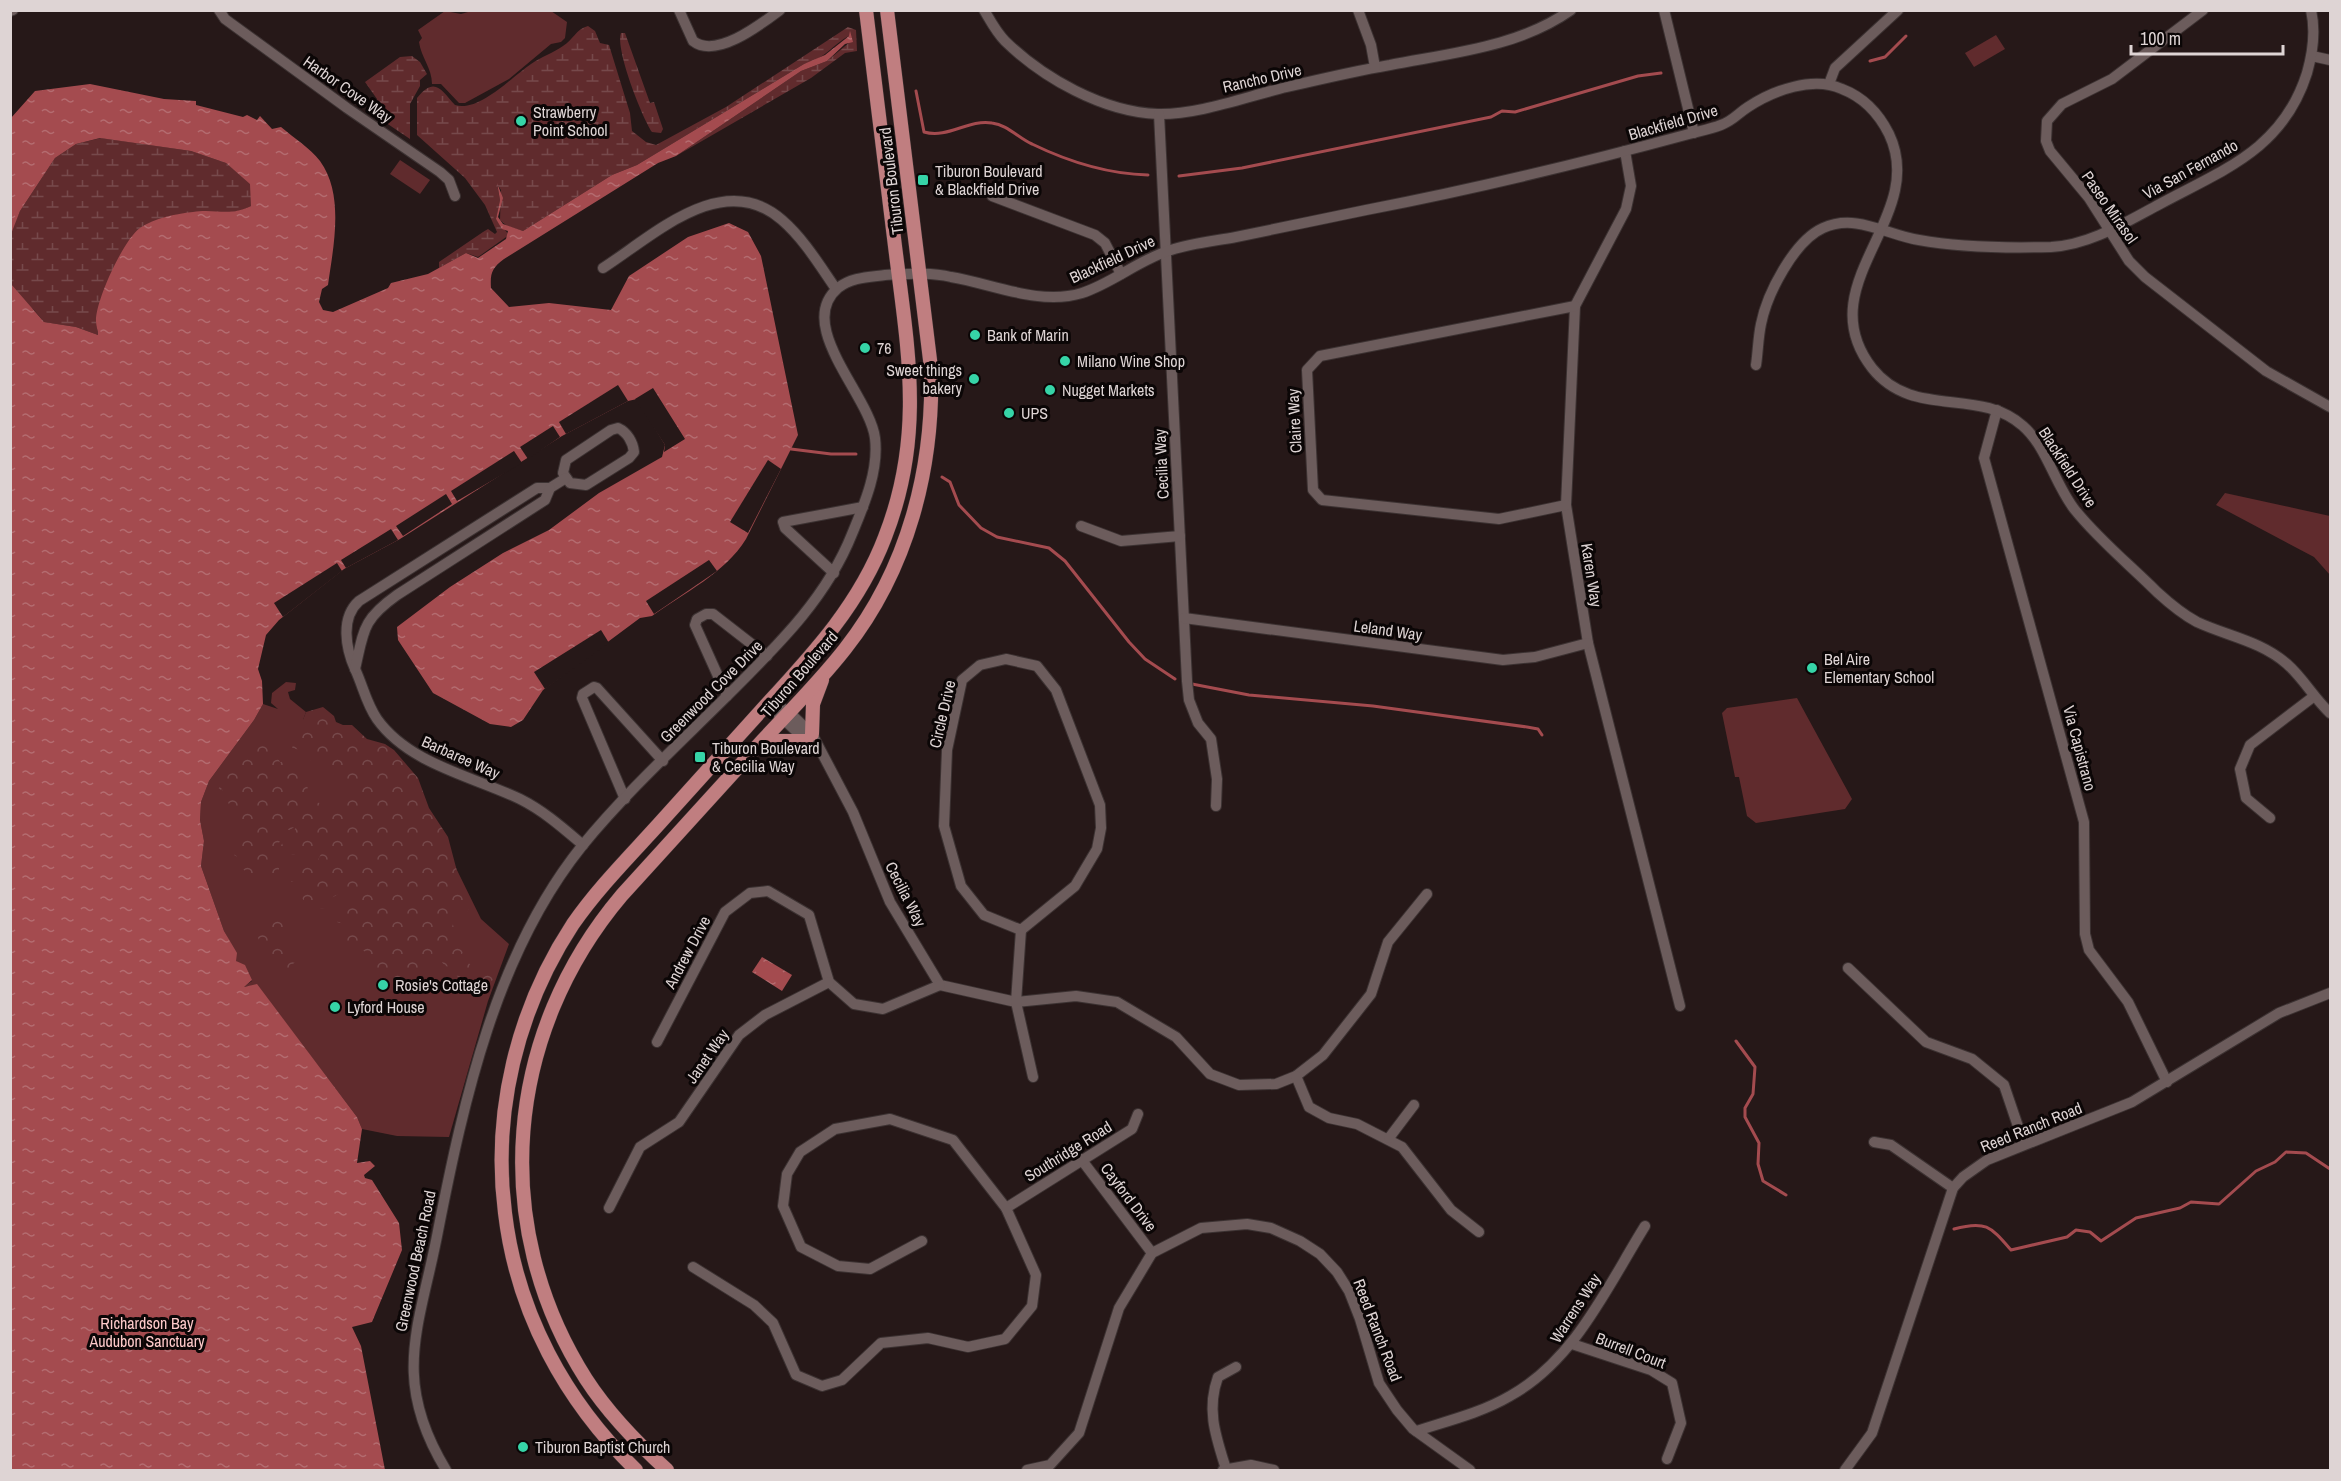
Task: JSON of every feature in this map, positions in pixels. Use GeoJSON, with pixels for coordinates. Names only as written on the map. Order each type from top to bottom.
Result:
{"type":"FeatureCollection","features":[{"type":"Feature","properties":{"kind":"main road","name":"Tiburon Boulevard"},"geometry":{"type":"LineString","coordinates":[[636,1470],[591,1421],[565,1385],[544,1346],[524,1295],[509,1242],[503,1198],[502,1133],[508,1089],[517,1047],[531,1005],[571,927],[612,876],[831,632],[850,606],[876,558],[895,507],[907,455],[912,400],[908,345],[866,10]]}},
{"type":"Feature","properties":{"kind":"main road","name":"Tiburon Boulevard"},"geometry":{"type":"LineString","coordinates":[[667,1470],[628,1432],[600,1398],[571,1352],[548,1303],[532,1251],[524,1197],[522,1154],[525,1110],[545,1025],[562,985],[583,947],[622,895],[825,673],[858,631],[887,581],[905,541],[918,499],[927,456],[932,390],[887,10]]}},
{"type":"Feature","properties":{"kind":"main road"},"geometry":{"type":"LineString","coordinates":[[755,749],[779,741],[812,740],[813,704],[825,673]]}},
{"type":"Feature","properties":{"kind":"street","name":"Harbor Cove Way"},"geometry":{"type":"LineString","coordinates":[[219,10],[225,19],[337,101],[440,172],[449,180],[455,196]]}},
{"type":"Feature","properties":{"kind":"street"},"geometry":{"type":"LineString","coordinates":[[679,10],[693,41],[711,48],[724,45],[780,10]]}},
{"type":"Feature","properties":{"kind":"street","name":"Rancho Drive"},"geometry":{"type":"LineString","coordinates":[[984,10],[1003,39],[1042,71],[1080,93],[1127,109],[1158,114],[1193,110],[1375,67],[1505,41],[1554,22],[1571,10]]}},
{"type":"Feature","properties":{"kind":"street"},"geometry":{"type":"LineString","coordinates":[[1358,10],[1371,45],[1375,67]]}},
{"type":"Feature","properties":{"kind":"street"},"geometry":{"type":"LineString","coordinates":[[1664,10],[1694,133]]}},
{"type":"Feature","properties":{"kind":"street"},"geometry":{"type":"LineString","coordinates":[[1829,84],[1836,68],[1898,10]]}},
{"type":"Feature","properties":{"kind":"street","name":"Paseo Mirasol"},"geometry":{"type":"LineString","coordinates":[[2203,10],[2112,79],[2062,104],[2047,121],[2046,141],[2050,151],[2089,198],[2129,261],[2162,292],[2266,371],[2331,407]]}},
{"type":"Feature","properties":{"kind":"street","name":"Via San Fernando"},"geometry":{"type":"LineString","coordinates":[[1756,365],[1761,323],[1780,277],[1800,244],[1823,228],[1847,222],[1920,241],[2051,247],[2080,242],[2109,230],[2243,159],[2271,138],[2300,95],[2312,56],[2315,25],[2311,10]]}},
{"type":"Feature","properties":{"kind":"street"},"geometry":{"type":"LineString","coordinates":[[2312,56],[2331,60]]}},
{"type":"Feature","properties":{"kind":"street","name":"Blackfield Drive"},"geometry":{"type":"LineString","coordinates":[[899,275],[948,276],[1049,297],[1079,294],[1165,251],[1504,182],[1726,124],[1756,101],[1795,86],[1829,84],[1849,91],[1867,104],[1883,123],[1894,148],[1897,182],[1881,230],[1855,286],[1853,301],[1852,318],[1857,341],[1868,363],[1883,380],[1902,392],[1923,400],[1970,404],[1996,410],[2023,426],[2034,440],[2061,490],[2079,516],[2168,602],[2195,621],[2246,639],[2288,664],[2313,697],[2331,713]]}},
{"type":"Feature","properties":{"kind":"street","name":"Cecilia Way"},"geometry":{"type":"LineString","coordinates":[[1158,114],[1189,700],[1198,723],[1210,739],[1217,779],[1216,806]]}},
{"type":"Feature","properties":{"kind":"street","name":"Karen Way"},"geometry":{"type":"LineString","coordinates":[[1625,151],[1631,186],[1626,209],[1575,306],[1566,505],[1587,643],[1680,1006]]}},
{"type":"Feature","properties":{"kind":"street"},"geometry":{"type":"LineString","coordinates":[[992,196],[1095,235],[1105,243],[1121,274]]}},
{"type":"Feature","properties":{"kind":"street"},"geometry":{"type":"LineString","coordinates":[[603,268],[699,207],[720,201],[738,201],[766,209],[781,219],[813,256],[836,290],[854,280],[899,275]]}},
{"type":"Feature","properties":{"kind":"street","name":"Greenwood Cove Drive"},"geometry":{"type":"LineString","coordinates":[[452,1160],[486,1040],[507,979],[537,914],[583,845],[625,799],[767,656],[802,618],[834,573],[863,507],[875,462],[875,435],[866,410],[828,338],[825,312],[830,297],[836,290]]}},
{"type":"Feature","properties":{"kind":"street","name":"Claire Way"},"geometry":{"type":"LineString","coordinates":[[1566,505],[1499,519],[1322,500],[1313,490],[1307,370],[1320,356],[1575,306]]}},
{"type":"Feature","properties":{"kind":"street","name":"Via Capistrano"},"geometry":{"type":"LineString","coordinates":[[1996,410],[1984,458],[2084,822],[2085,934],[2097,962],[2128,1002],[2167,1082]]}},
{"type":"Feature","properties":{"kind":"street"},"geometry":{"type":"LineString","coordinates":[[618,428],[625,432],[634,448],[629,458],[586,486],[576,486],[566,478],[563,466],[571,456],[611,430],[618,428]]}},
{"type":"Feature","properties":{"kind":"street","name":"Barbaree Way"},"geometry":{"type":"LineString","coordinates":[[566,478],[550,488],[537,488],[356,604],[347,627],[349,657],[373,713],[396,740],[421,756],[541,811],[583,845]]}},
{"type":"Feature","properties":{"kind":"street","name":"Barbaree Way"},"geometry":{"type":"LineString","coordinates":[[355,669],[362,633],[376,612],[397,595],[545,500],[550,488]]}},
{"type":"Feature","properties":{"kind":"street"},"geometry":{"type":"LineString","coordinates":[[834,573],[785,528],[783,522],[863,507]]}},
{"type":"Feature","properties":{"kind":"street"},"geometry":{"type":"LineString","coordinates":[[1081,526],[1121,541],[1180,536]]}},
{"type":"Feature","properties":{"kind":"street"},"geometry":{"type":"LineString","coordinates":[[728,696],[696,625],[697,619],[706,614],[712,614],[767,656]]}},
{"type":"Feature","properties":{"kind":"street","name":"Leland Way"},"geometry":{"type":"LineString","coordinates":[[1184,618],[1503,660],[1536,657],[1587,643]]}},
{"type":"Feature","properties":{"kind":"street","name":"Circle Drive"},"geometry":{"type":"LineString","coordinates":[[1006,659],[1037,666],[1056,690],[1100,805],[1101,828],[1097,849],[1075,886],[1021,930],[984,915],[961,886],[944,826],[947,750],[962,680],[980,665],[1006,659]]}},
{"type":"Feature","properties":{"kind":"street"},"geometry":{"type":"LineString","coordinates":[[625,799],[582,694],[596,688],[663,760]]}},
{"type":"Feature","properties":{"kind":"street"},"geometry":{"type":"LineString","coordinates":[[2270,818],[2246,798],[2240,769],[2250,745],[2313,697]]}},
{"type":"Feature","properties":{"kind":"street","name":"Cecilia Way"},"geometry":{"type":"LineString","coordinates":[[770,701],[812,740],[832,768],[890,902],[940,985]]}},
{"type":"Feature","properties":{"kind":"street","name":"Andrew Drive"},"geometry":{"type":"LineString","coordinates":[[657,1042],[725,912],[750,893],[768,891],[809,915],[830,982]]}},
{"type":"Feature","properties":{"kind":"street"},"geometry":{"type":"LineString","coordinates":[[830,982],[854,1004],[883,1010],[940,985],[1016,1002],[1076,996],[1117,1002],[1176,1037],[1210,1074],[1239,1085],[1276,1084],[1296,1076],[1323,1055],[1371,994],[1388,942],[1427,894]]}},
{"type":"Feature","properties":{"kind":"street"},"geometry":{"type":"LineString","coordinates":[[1021,930],[1016,1002],[1033,1077]]}},
{"type":"Feature","properties":{"kind":"street"},"geometry":{"type":"LineString","coordinates":[[1848,968],[1926,1042],[1972,1059],[2004,1085],[2024,1144]]}},
{"type":"Feature","properties":{"kind":"street","name":"Janet Way"},"geometry":{"type":"LineString","coordinates":[[609,1208],[634,1154],[640,1147],[679,1122],[739,1035],[765,1015],[830,982]]}},
{"type":"Feature","properties":{"kind":"street","name":"Reed Ranch Road"},"geometry":{"type":"LineString","coordinates":[[1953,1188],[1963,1177],[1987,1160],[2116,1110],[2167,1082],[2279,1013],[2331,993]]}},
{"type":"Feature","properties":{"kind":"street"},"geometry":{"type":"LineString","coordinates":[[1296,1076],[1309,1107],[1329,1118],[1357,1124],[1402,1146],[1451,1210],[1479,1232]]}},
{"type":"Feature","properties":{"kind":"street"},"geometry":{"type":"LineString","coordinates":[[1389,1138],[1414,1105]]}},
{"type":"Feature","properties":{"kind":"street","name":"Southridge Road"},"geometry":{"type":"LineString","coordinates":[[1006,1208],[1132,1129],[1138,1114]]}},
{"type":"Feature","properties":{"kind":"street"},"geometry":{"type":"LineString","coordinates":[[693,1267],[754,1305],[773,1323],[796,1375],[822,1386],[842,1380],[881,1343],[928,1338],[968,1347],[1005,1339],[1032,1306],[1036,1275],[1006,1208],[953,1140],[890,1119],[835,1129],[800,1152],[787,1174],[783,1206],[801,1247],[838,1266],[870,1269],[922,1241]]}},
{"type":"Feature","properties":{"kind":"street"},"geometry":{"type":"LineString","coordinates":[[1845,1470],[1872,1433],[1953,1188],[1891,1145],[1874,1142]]}},
{"type":"Feature","properties":{"kind":"street","name":"Cayford Drive"},"geometry":{"type":"LineString","coordinates":[[1082,1159],[1152,1252]]}},
{"type":"Feature","properties":{"kind":"street","name":"Greenwood Beach Road"},"geometry":{"type":"LineString","coordinates":[[446,1470],[422,1422],[417,1400],[413,1358],[416,1323],[434,1252],[452,1160]]}},
{"type":"Feature","properties":{"kind":"street","name":"Reed Ranch Road"},"geometry":{"type":"LineString","coordinates":[[1152,1252],[1201,1228],[1247,1224],[1280,1232],[1320,1254],[1349,1291],[1379,1383],[1416,1431],[1470,1470]]}},
{"type":"Feature","properties":{"kind":"street","name":"Warrens Way"},"geometry":{"type":"LineString","coordinates":[[1416,1431],[1471,1413],[1511,1396],[1556,1362],[1572,1344],[1645,1226]]}},
{"type":"Feature","properties":{"kind":"street"},"geometry":{"type":"LineString","coordinates":[[1028,1470],[1052,1467],[1079,1433],[1119,1308],[1152,1252]]}},
{"type":"Feature","properties":{"kind":"street","name":"Burrell Court"},"geometry":{"type":"LineString","coordinates":[[1572,1344],[1651,1370],[1672,1383],[1681,1423],[1667,1459]]}},
{"type":"Feature","properties":{"kind":"street"},"geometry":{"type":"LineString","coordinates":[[1236,1367],[1218,1377],[1212,1392],[1211,1421],[1224,1470],[1242,1469],[1251,1465],[1274,1470]]}},
{"type":"Feature","properties":{"kind":"green space"},"geometry":{"type":"Polygon","coordinates":[[[475,10],[551,11],[567,22],[565,38],[561,42],[551,44],[509,79],[465,103],[459,103],[441,84],[432,84],[419,42],[422,38],[418,30],[445,11],[461,14],[475,10]]]}},
{"type":"Feature","properties":{"kind":"green space"},"geometry":{"type":"Polygon","coordinates":[[[588,26],[595,31],[600,43],[609,45],[630,113],[632,131],[646,142],[656,145],[726,107],[848,27],[856,30],[857,51],[845,53],[811,78],[676,156],[801,71],[827,61],[850,42],[849,36],[843,39],[817,59],[804,64],[637,165],[612,175],[523,231],[507,226],[500,220],[501,190],[497,184],[500,200],[496,219],[509,235],[478,257],[466,253],[439,268],[439,262],[483,232],[488,229],[495,234],[497,232],[485,205],[465,178],[417,135],[417,98],[423,91],[434,86],[455,105],[474,104],[495,92],[535,62],[563,46],[580,30],[588,26]]]}},
{"type":"Feature","properties":{"kind":"green space"},"geometry":{"type":"Polygon","coordinates":[[[621,33],[625,33],[650,103],[654,102],[663,129],[661,133],[652,132],[636,98],[622,53],[621,33]]]}},
{"type":"Feature","properties":{"kind":"green space"},"geometry":{"type":"Polygon","coordinates":[[[1996,35],[2005,49],[1974,67],[1965,53],[1996,35]]]}},
{"type":"Feature","properties":{"kind":"green space"},"geometry":{"type":"Polygon","coordinates":[[[412,56],[420,62],[427,74],[420,80],[420,86],[410,104],[410,139],[370,112],[376,106],[377,99],[365,82],[400,57],[412,56]]]}},
{"type":"Feature","properties":{"kind":"green space"},"geometry":{"type":"Polygon","coordinates":[[[101,138],[191,151],[226,163],[251,184],[251,206],[234,212],[176,215],[96,321],[98,335],[76,327],[44,322],[34,310],[11,293],[10,234],[20,211],[55,158],[76,144],[101,138]]]}},
{"type":"Feature","properties":{"kind":"green space"},"geometry":{"type":"Polygon","coordinates":[[[400,160],[430,180],[420,194],[390,174],[400,160]]]}},
{"type":"Feature","properties":{"kind":"green space"},"geometry":{"type":"Polygon","coordinates":[[[2225,493],[2330,516],[2330,575],[2314,557],[2216,505],[2225,493]]]}},
{"type":"Feature","properties":{"kind":"green space"},"geometry":{"type":"Polygon","coordinates":[[[286,682],[296,683],[295,690],[288,692],[290,699],[306,712],[303,720],[405,764],[481,919],[509,944],[488,1001],[449,1137],[397,1136],[362,1129],[357,1117],[257,985],[243,987],[252,981],[236,961],[236,953],[224,931],[201,866],[204,841],[200,820],[201,802],[209,781],[254,720],[263,704],[278,709],[271,703],[272,693],[286,682]]]}},
{"type":"Feature","properties":{"kind":"green space"},"geometry":{"type":"Polygon","coordinates":[[[1797,698],[1852,799],[1845,809],[1756,823],[1747,816],[1739,777],[1735,777],[1722,713],[1727,708],[1797,698]]]}},
{"type":"Feature","properties":{"kind":"green space"},"geometry":{"type":"Polygon","coordinates":[[[323,707],[334,716],[336,722],[352,725],[367,739],[385,744],[394,750],[418,778],[429,808],[448,837],[458,875],[471,906],[466,913],[457,913],[452,921],[456,936],[469,943],[462,954],[475,971],[494,969],[498,972],[495,979],[487,983],[483,989],[469,991],[462,985],[460,978],[455,975],[456,968],[445,966],[437,956],[434,941],[431,965],[421,971],[404,970],[400,979],[395,978],[385,969],[373,968],[372,956],[344,941],[338,935],[339,929],[369,917],[364,911],[352,921],[337,922],[343,905],[343,891],[330,899],[331,904],[326,908],[309,909],[299,893],[302,884],[296,880],[291,882],[290,869],[296,863],[317,862],[321,854],[318,853],[313,857],[283,853],[280,847],[287,836],[291,836],[296,827],[306,819],[290,830],[285,830],[279,843],[272,847],[271,859],[279,865],[279,871],[269,878],[264,873],[261,861],[254,875],[250,876],[241,867],[245,861],[234,855],[241,842],[252,836],[249,831],[241,831],[222,789],[217,792],[235,761],[247,750],[264,743],[271,746],[280,762],[299,761],[310,795],[307,804],[296,811],[296,817],[305,810],[311,810],[313,802],[320,803],[326,817],[335,811],[343,798],[350,795],[351,791],[326,761],[311,761],[308,752],[292,748],[306,712],[323,707]]]}},
{"type":"Feature","properties":{"kind":"green space"},"geometry":{"type":"Polygon","coordinates":[[[269,914],[283,915],[288,919],[280,940],[301,955],[313,954],[310,961],[300,963],[298,960],[289,967],[290,972],[296,973],[287,980],[276,968],[272,953],[266,953],[257,936],[262,930],[260,925],[263,917],[269,914]]]}},
{"type":"Feature","properties":{"kind":"water"},"geometry":{"type":"Polygon","coordinates":[[[850,31],[853,42],[845,44],[827,61],[801,71],[676,156],[658,163],[504,259],[494,268],[492,275],[491,288],[509,307],[549,303],[611,310],[629,276],[688,237],[729,223],[748,232],[761,256],[798,435],[746,539],[737,551],[703,582],[652,616],[640,618],[543,690],[523,720],[511,727],[490,724],[433,693],[398,640],[397,627],[450,587],[503,553],[549,530],[599,493],[662,457],[665,445],[637,399],[628,401],[562,436],[400,539],[344,569],[279,620],[266,635],[258,669],[262,681],[263,704],[254,720],[209,781],[201,802],[200,820],[204,841],[201,866],[224,931],[237,953],[236,961],[245,965],[252,980],[244,987],[257,984],[357,1117],[362,1129],[357,1163],[370,1161],[375,1166],[364,1175],[365,1178],[372,1180],[399,1223],[402,1250],[372,1322],[352,1327],[361,1346],[385,1470],[11,1470],[11,284],[44,322],[76,327],[98,335],[97,312],[105,286],[126,244],[140,228],[172,215],[201,211],[229,212],[251,206],[250,184],[226,163],[191,151],[100,138],[76,144],[55,158],[20,211],[11,234],[11,118],[35,91],[90,84],[164,99],[196,101],[196,105],[243,117],[247,115],[257,120],[260,116],[272,129],[281,127],[316,156],[328,175],[335,205],[334,238],[328,285],[322,289],[319,302],[323,310],[333,312],[388,288],[391,283],[428,274],[466,253],[478,258],[506,239],[508,231],[502,229],[496,219],[500,200],[497,183],[503,198],[498,217],[503,224],[523,231],[612,175],[637,165],[804,64],[825,55],[849,36],[850,31]]]}},
{"type":"Feature","properties":{"kind":"water"},"geometry":{"type":"Polygon","coordinates":[[[762,957],[792,975],[782,991],[752,972],[762,957]]]}},
{"type":"Feature","properties":{"kind":"pier"},"geometry":{"type":"Polygon","coordinates":[[[618,385],[628,401],[566,434],[559,422],[618,385]]]}},
{"type":"Feature","properties":{"kind":"pier"},"geometry":{"type":"Polygon","coordinates":[[[653,388],[685,439],[664,452],[665,445],[635,399],[653,388]]]}},
{"type":"Feature","properties":{"kind":"pier"},"geometry":{"type":"Polygon","coordinates":[[[553,426],[560,437],[528,459],[520,447],[553,426]]]}},
{"type":"Feature","properties":{"kind":"pier"},"geometry":{"type":"Polygon","coordinates":[[[514,451],[522,463],[457,501],[451,491],[514,451]]]}},
{"type":"Feature","properties":{"kind":"pier"},"geometry":{"type":"Polygon","coordinates":[[[768,460],[781,469],[748,533],[730,522],[768,460]]]}},
{"type":"Feature","properties":{"kind":"pier"},"geometry":{"type":"Polygon","coordinates":[[[446,494],[452,504],[403,536],[396,526],[446,494]]]}},
{"type":"Feature","properties":{"kind":"pier"},"geometry":{"type":"Polygon","coordinates":[[[391,529],[398,540],[346,568],[341,560],[391,529]]]}},
{"type":"Feature","properties":{"kind":"pier"},"geometry":{"type":"Polygon","coordinates":[[[709,560],[717,571],[654,614],[646,601],[709,560]]]}},
{"type":"Feature","properties":{"kind":"pier"},"geometry":{"type":"Polygon","coordinates":[[[337,563],[342,571],[283,617],[274,603],[337,563]]]}},
{"type":"Feature","properties":{"kind":"pier"},"geometry":{"type":"Polygon","coordinates":[[[601,630],[609,643],[545,689],[534,672],[601,630]]]}},
{"type":"Feature","properties":{"kind":"waterway"},"geometry":{"type":"LineString","coordinates":[[1870,61],[1885,57],[1906,36]]}},
{"type":"Feature","properties":{"kind":"waterway"},"geometry":{"type":"LineString","coordinates":[[1179,176],[1242,168],[1491,117],[1502,111],[1515,112],[1638,76],[1661,73]]}},
{"type":"Feature","properties":{"kind":"waterway"},"geometry":{"type":"LineString","coordinates":[[916,91],[924,132],[941,133],[975,124],[998,124],[1032,144],[1059,156],[1103,169],[1148,175]]}},
{"type":"Feature","properties":{"kind":"waterway"},"geometry":{"type":"LineString","coordinates":[[791,449],[831,454],[856,454]]}},
{"type":"Feature","properties":{"kind":"waterway"},"geometry":{"type":"LineString","coordinates":[[942,477],[950,482],[959,505],[981,528],[997,537],[1049,548],[1065,561],[1129,642],[1145,659],[1175,679]]}},
{"type":"Feature","properties":{"kind":"waterway"},"geometry":{"type":"LineString","coordinates":[[1192,684],[1249,695],[1373,706],[1527,727],[1538,729],[1542,735]]}},
{"type":"Feature","properties":{"kind":"waterway"},"geometry":{"type":"LineString","coordinates":[[1736,1041],[1755,1067],[1753,1094],[1745,1108],[1745,1117],[1759,1143],[1758,1164],[1763,1181],[1786,1195]]}},
{"type":"Feature","properties":{"kind":"waterway"},"geometry":{"type":"LineString","coordinates":[[1954,1229],[1974,1225],[1987,1228],[1993,1231],[2011,1250],[2067,1237],[2076,1230],[2090,1232],[2101,1241],[2136,1218],[2180,1208],[2191,1202],[2219,1204],[2256,1171],[2275,1162],[2286,1152],[2306,1153],[2330,1169]]}},
{"type":"Feature","properties":{"kind":"place","name":"Strawberry Point School"},"geometry":{"type":"Point","coordinates":[521,121]}},
{"type":"Feature","properties":{"kind":"place","name":"Tiburon Boulevard & Blackfield Drive"},"geometry":{"type":"Point","coordinates":[923,180]}},
{"type":"Feature","properties":{"kind":"place","name":"Bank of Marin"},"geometry":{"type":"Point","coordinates":[975,335]}},
{"type":"Feature","properties":{"kind":"place","name":"76"},"geometry":{"type":"Point","coordinates":[865,348]}},
{"type":"Feature","properties":{"kind":"place","name":"Milano Wine Shop"},"geometry":{"type":"Point","coordinates":[1065,361]}},
{"type":"Feature","properties":{"kind":"place","name":"Sweet things bakery"},"geometry":{"type":"Point","coordinates":[974,379]}},
{"type":"Feature","properties":{"kind":"place","name":"Nugget Markets"},"geometry":{"type":"Point","coordinates":[1050,390]}},
{"type":"Feature","properties":{"kind":"place","name":"UPS"},"geometry":{"type":"Point","coordinates":[1009,413]}},
{"type":"Feature","properties":{"kind":"place","name":"Bel Aire Elementary School"},"geometry":{"type":"Point","coordinates":[1812,668]}},
{"type":"Feature","properties":{"kind":"place","name":"Tiburon Boulevard & Cecilia Way"},"geometry":{"type":"Point","coordinates":[700,757]}},
{"type":"Feature","properties":{"kind":"place","name":"Rosie's Cottage"},"geometry":{"type":"Point","coordinates":[383,985]}},
{"type":"Feature","properties":{"kind":"place","name":"Lyford House"},"geometry":{"type":"Point","coordinates":[335,1007]}},
{"type":"Feature","properties":{"kind":"place","name":"Tiburon Baptist Church"},"geometry":{"type":"Point","coordinates":[523,1447]}},
{"type":"Feature","properties":{"kind":"park label","name":"Richardson Bay Audubon Sanctuary"},"geometry":{"type":"Point","coordinates":[147,1332]}}]}
